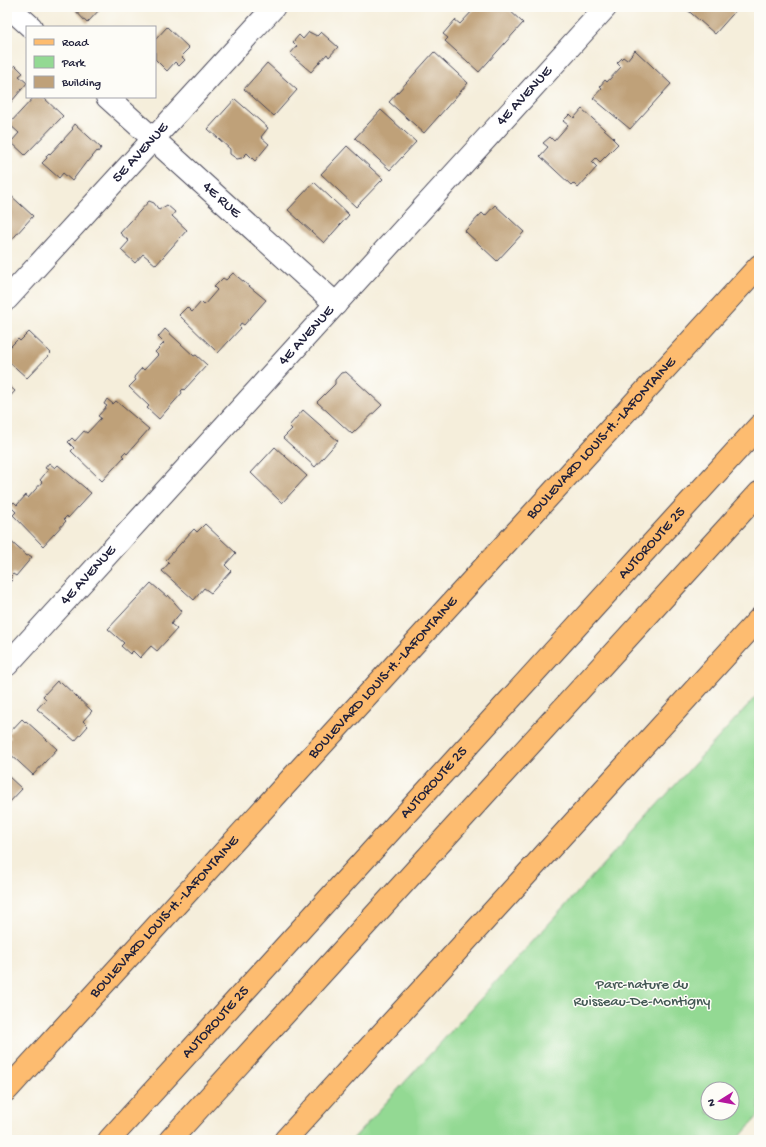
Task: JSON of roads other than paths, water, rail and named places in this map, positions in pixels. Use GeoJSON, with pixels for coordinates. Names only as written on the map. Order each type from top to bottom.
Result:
{"type":"FeatureCollection","features":[{"type":"Feature","properties":{"kind":"main road","name":"BOULEVARD LOUIS-H.-LAFONTAINE"},"geometry":{"type":"LineString","coordinates":[[7,1090],[759,266]]}},
{"type":"Feature","properties":{"kind":"main road","name":"AUTOROUTE 25"},"geometry":{"type":"LineString","coordinates":[[109,1140],[759,426]]}},
{"type":"Feature","properties":{"kind":"main road"},"geometry":{"type":"LineString","coordinates":[[170,1140],[759,493]]}},
{"type":"Feature","properties":{"kind":"main road"},"geometry":{"type":"LineString","coordinates":[[285,1140],[759,619]]}},
{"type":"Feature","properties":{"kind":"street"},"geometry":{"type":"LineString","coordinates":[[8,7],[30,26]]}},
{"type":"Feature","properties":{"kind":"street","name":"5E AVENUE"},"geometry":{"type":"LineString","coordinates":[[7,299],[274,7]]}},
{"type":"Feature","properties":{"kind":"street","name":"4E AVENUE"},"geometry":{"type":"LineString","coordinates":[[7,665],[606,7]]}},
{"type":"Feature","properties":{"kind":"street","name":"4E RUE"},"geometry":{"type":"LineString","coordinates":[[108,98],[336,304]]}},
{"type":"Feature","properties":{"kind":"park label","name":"Parc-nature du Ruisseau-De-Montigny"},"geometry":{"type":"Point","coordinates":[642,994]}}]}
